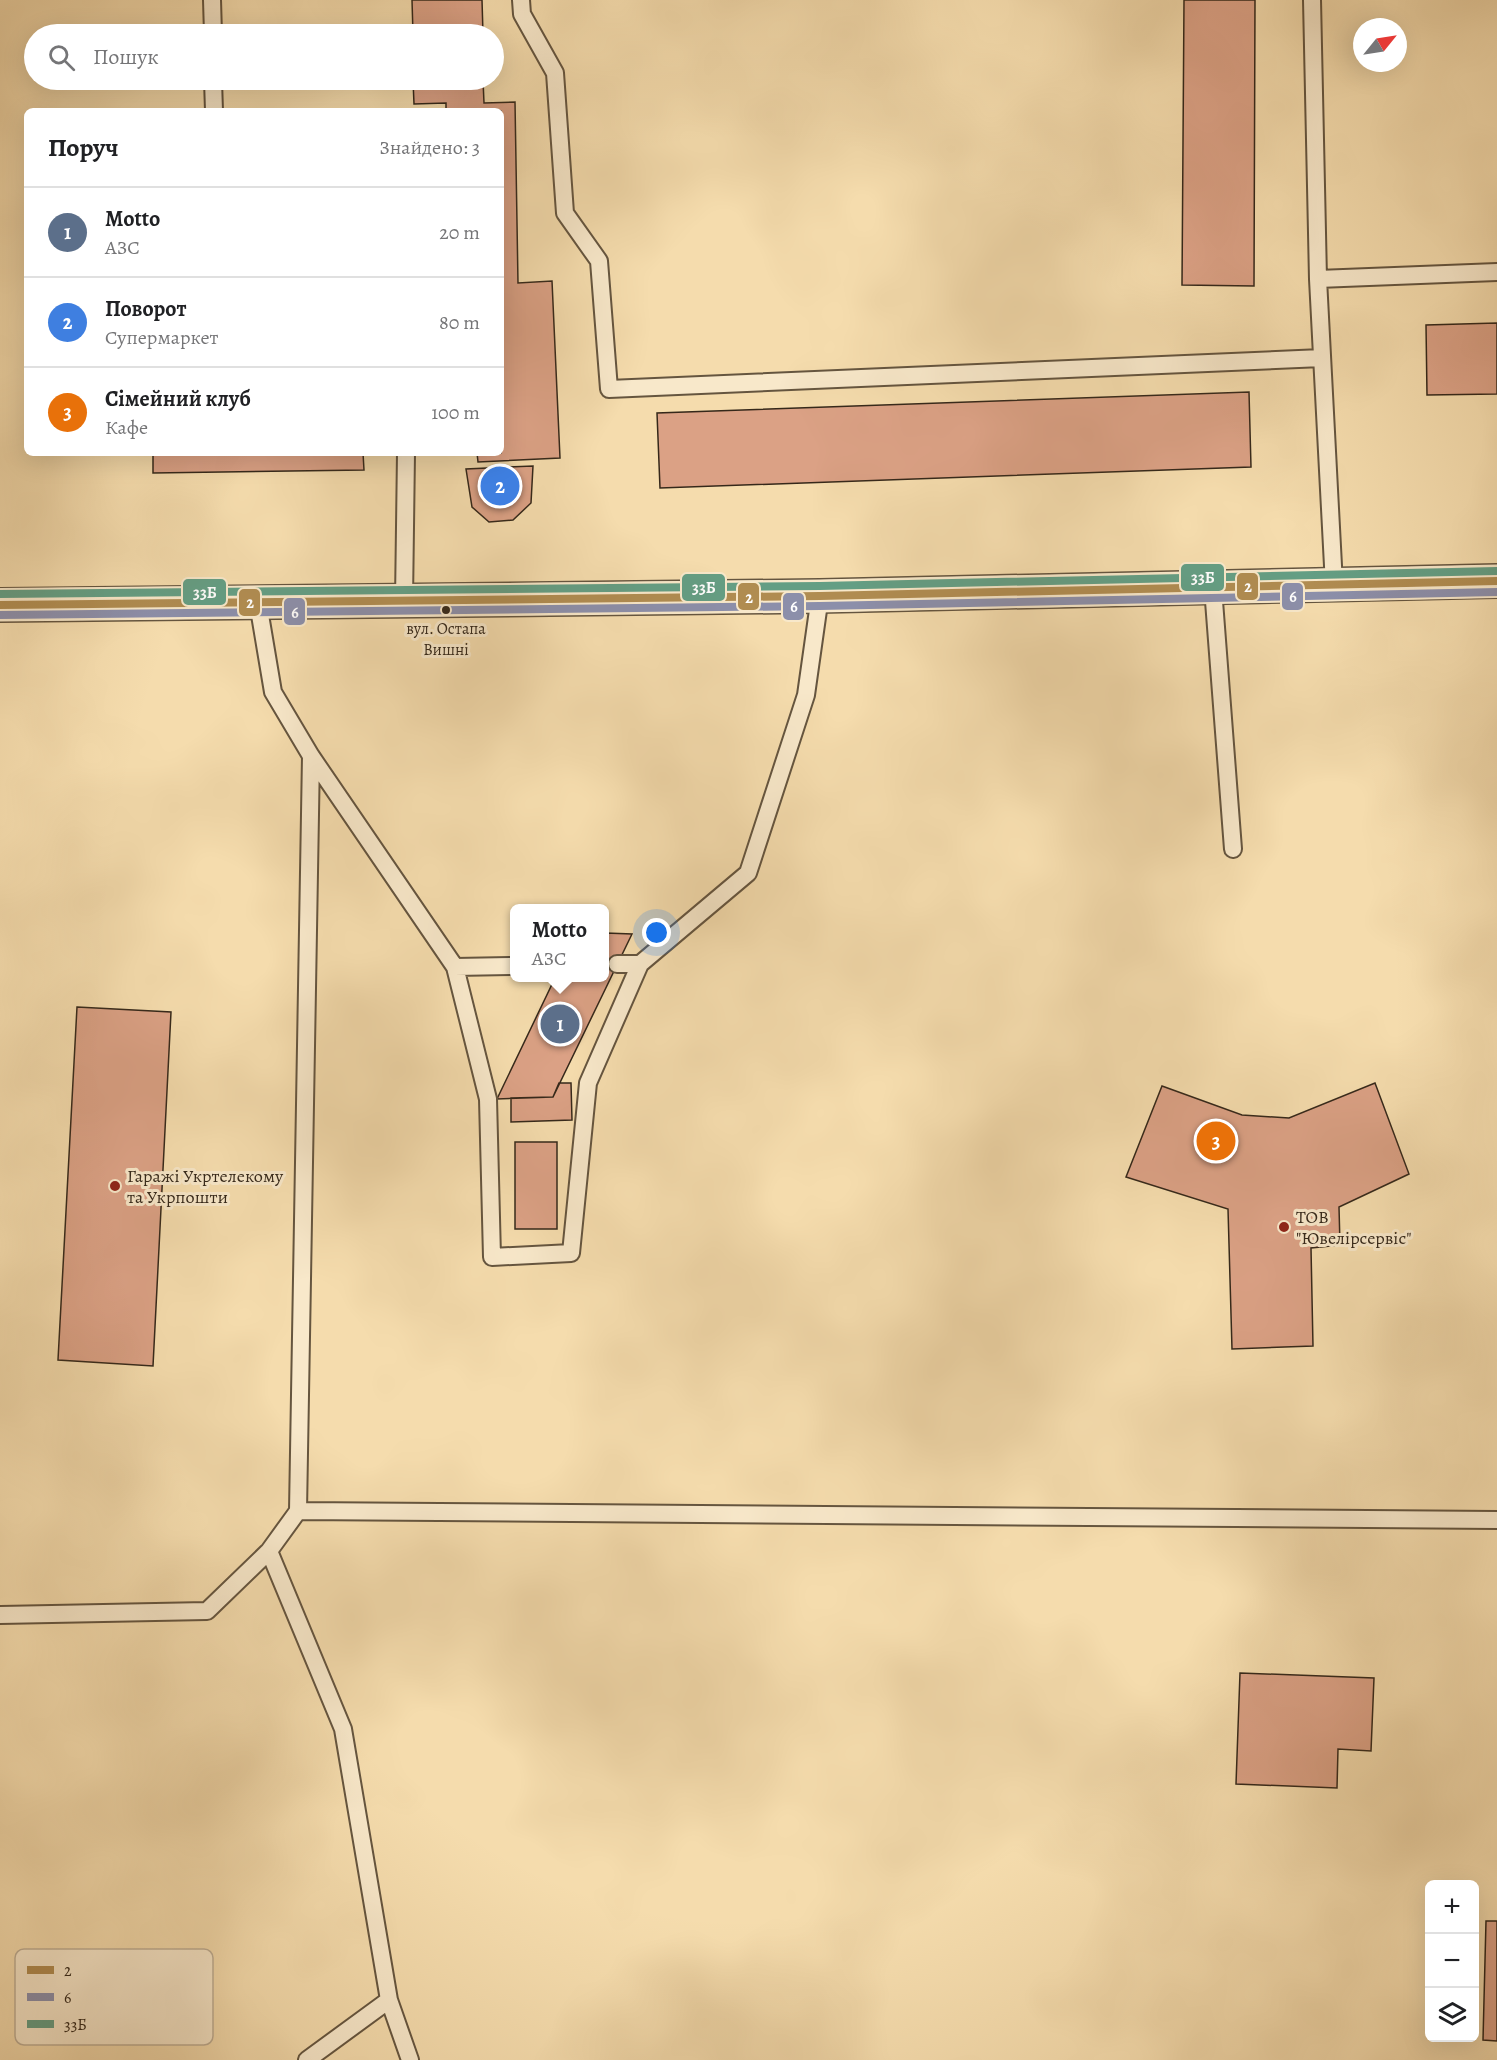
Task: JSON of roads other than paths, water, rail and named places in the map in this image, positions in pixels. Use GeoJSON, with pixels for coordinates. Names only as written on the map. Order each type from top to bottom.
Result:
{"type":"FeatureCollection","features":[{"type":"Feature","properties":{"kind":"street"},"geometry":{"type":"LineString","coordinates":[[0,605],[820,596],[1497,581]]}},
{"type":"Feature","properties":{"kind":"lane"},"geometry":{"type":"LineString","coordinates":[[212,0],[213,24]]}},
{"type":"Feature","properties":{"kind":"lane"},"geometry":{"type":"LineString","coordinates":[[521,0],[522,14],[555,73],[565,213],[599,261],[609,389],[1322,358]]}},
{"type":"Feature","properties":{"kind":"lane"},"geometry":{"type":"LineString","coordinates":[[1312,0],[1318,279],[1334,585]]}},
{"type":"Feature","properties":{"kind":"lane"},"geometry":{"type":"LineString","coordinates":[[213,90],[214,108]]}},
{"type":"Feature","properties":{"kind":"lane"},"geometry":{"type":"LineString","coordinates":[[1318,279],[1497,272]]}},
{"type":"Feature","properties":{"kind":"lane"},"geometry":{"type":"LineString","coordinates":[[404,601],[406,456]]}},
{"type":"Feature","properties":{"kind":"lane"},"geometry":{"type":"LineString","coordinates":[[1212,588],[1233,849]]}},
{"type":"Feature","properties":{"kind":"lane"},"geometry":{"type":"LineString","coordinates":[[258,603],[273,692],[311,756],[455,967],[488,1099],[492,1257],[571,1253],[588,1083],[640,964],[748,873],[806,695],[820,596]]}},
{"type":"Feature","properties":{"kind":"lane"},"geometry":{"type":"LineString","coordinates":[[0,1615],[207,1611],[269,1551],[298,1511],[311,756]]}},
{"type":"Feature","properties":{"kind":"lane"},"geometry":{"type":"LineString","coordinates":[[617,964],[640,964]]}},
{"type":"Feature","properties":{"kind":"lane"},"geometry":{"type":"LineString","coordinates":[[455,967],[510,966]]}},
{"type":"Feature","properties":{"kind":"lane"},"geometry":{"type":"LineString","coordinates":[[298,1511],[1497,1520]]}},
{"type":"Feature","properties":{"kind":"lane"},"geometry":{"type":"LineString","coordinates":[[269,1551],[343,1729],[389,2000],[410,2060]]}},
{"type":"Feature","properties":{"kind":"lane"},"geometry":{"type":"LineString","coordinates":[[307,2060],[389,2000]]}},
{"type":"Feature","properties":{"kind":"place","name":"Поворот"},"geometry":{"type":"Point","coordinates":[500,486]}},
{"type":"Feature","properties":{"kind":"place","name":"вул. Остапа Вишні"},"geometry":{"type":"Point","coordinates":[446,610]}},
{"type":"Feature","properties":{"kind":"place","name":"Motto"},"geometry":{"type":"Point","coordinates":[560,1024]}},
{"type":"Feature","properties":{"kind":"place","name":"Сімейний клуб"},"geometry":{"type":"Point","coordinates":[1216,1141]}},
{"type":"Feature","properties":{"kind":"place","name":"Гаражі Укртелекому та Укрпошти"},"geometry":{"type":"Point","coordinates":[115,1186]}},
{"type":"Feature","properties":{"kind":"place","name":"ТОВ \"Ювелірсервіс\""},"geometry":{"type":"Point","coordinates":[1284,1227]}}]}
